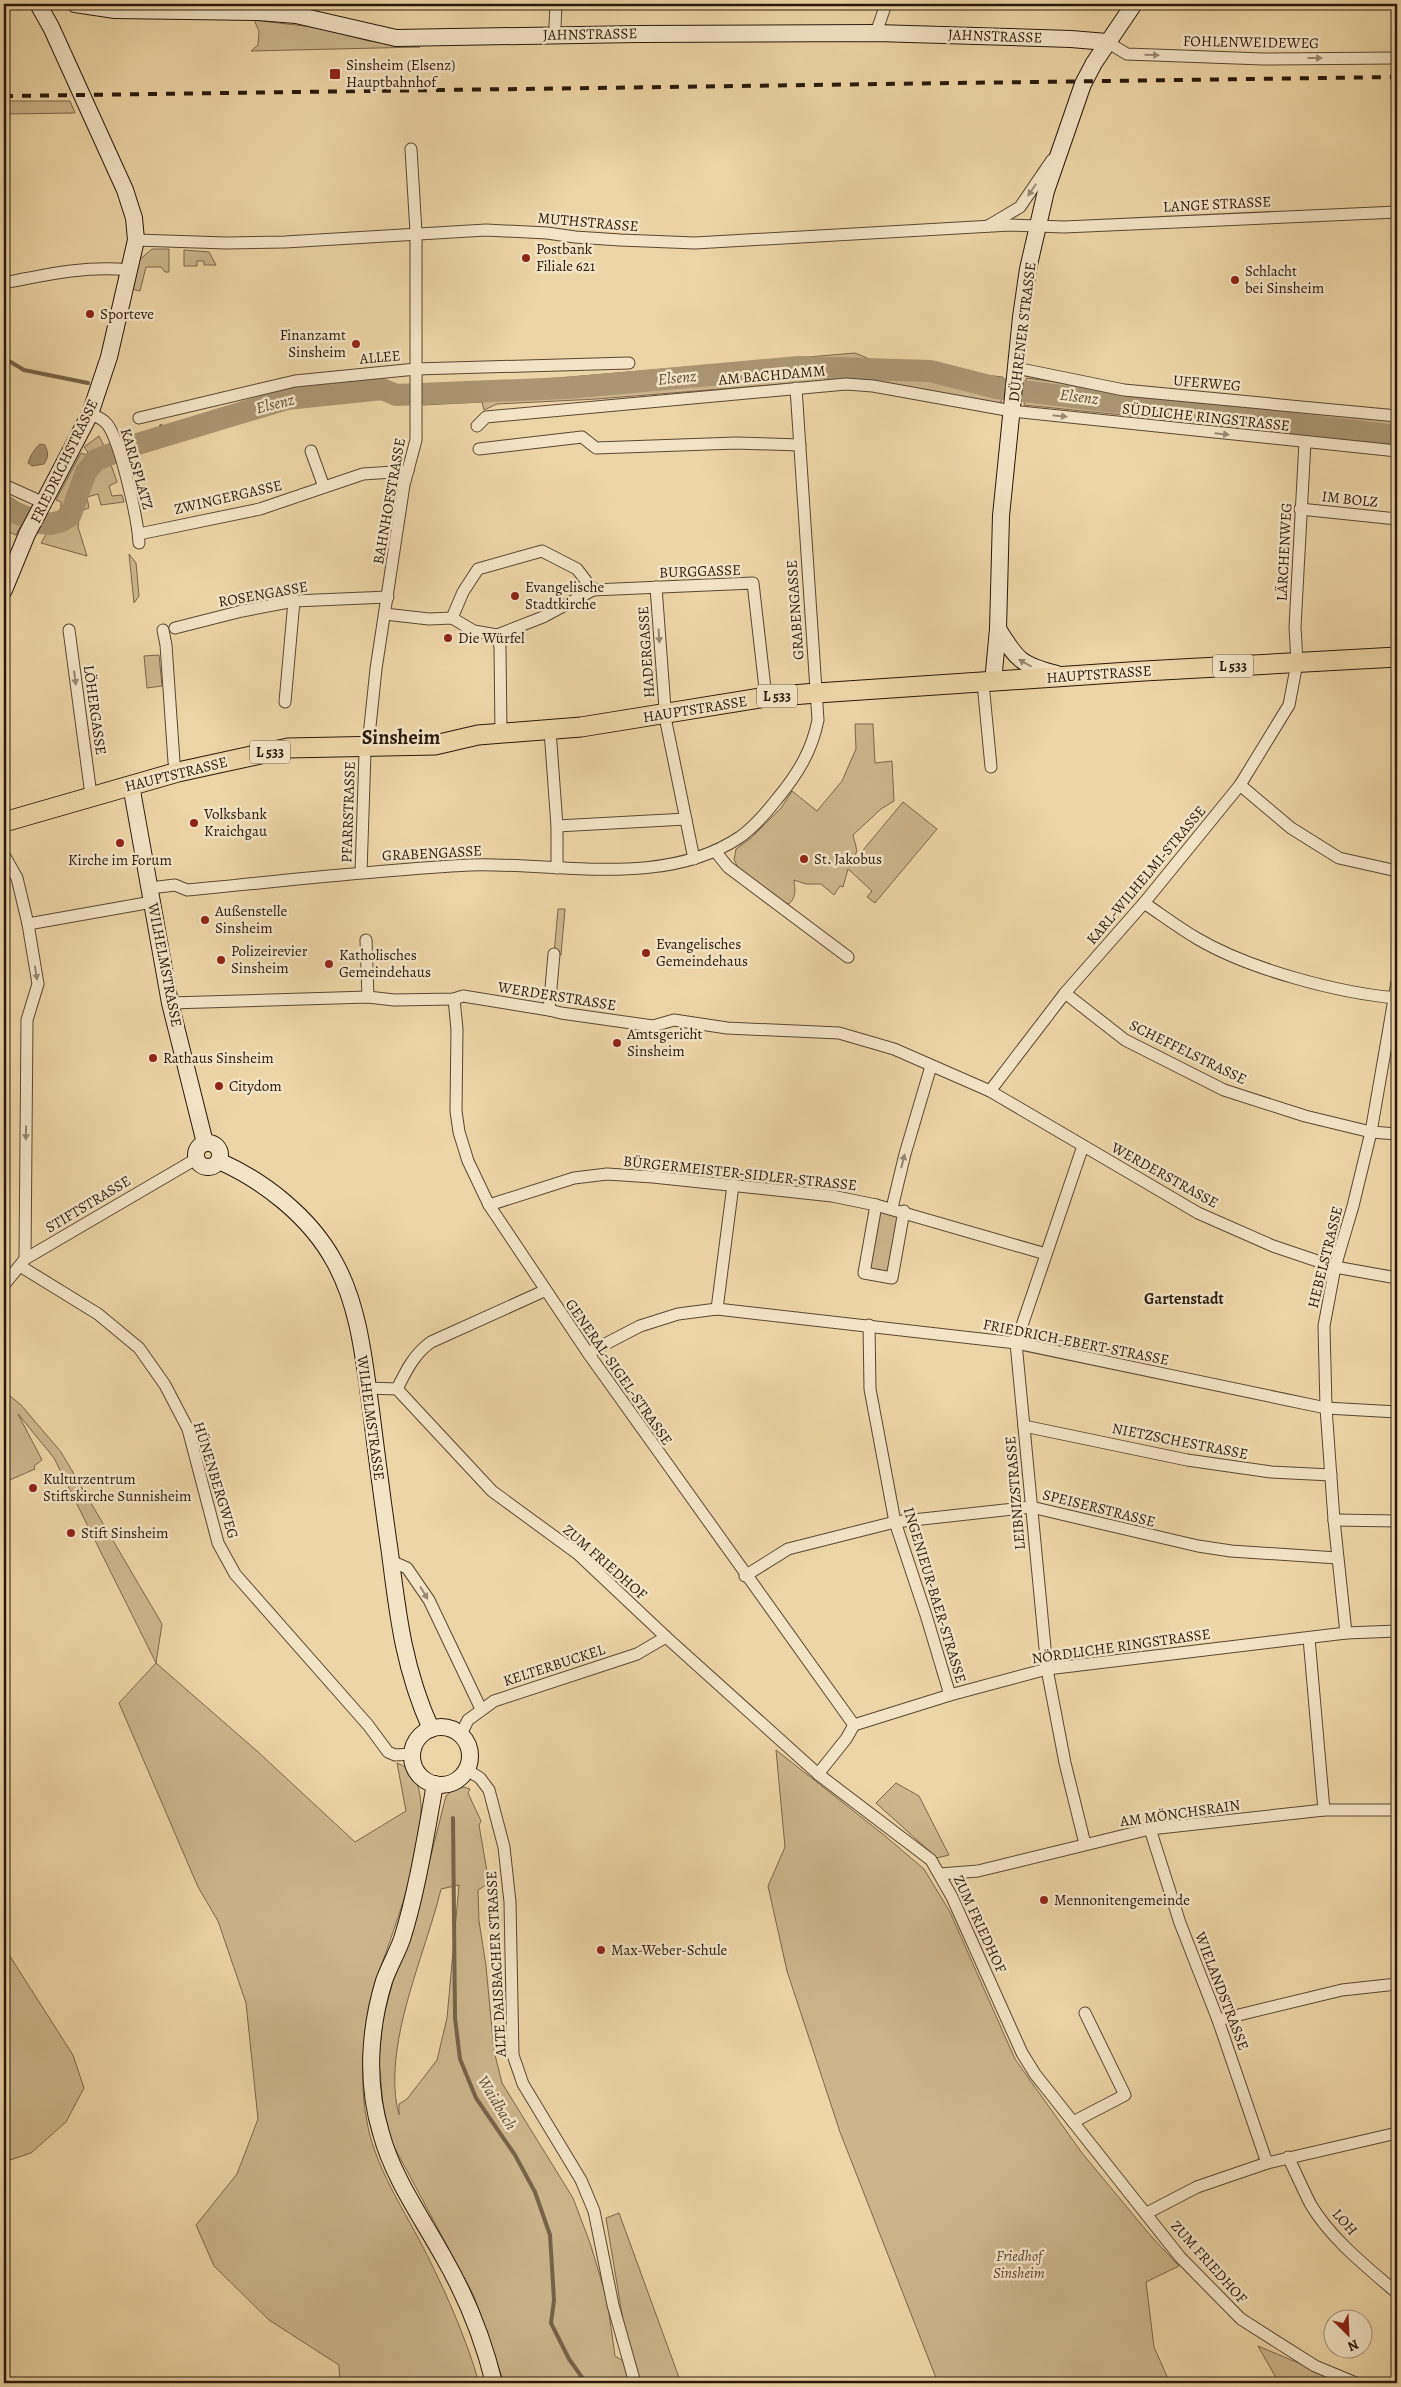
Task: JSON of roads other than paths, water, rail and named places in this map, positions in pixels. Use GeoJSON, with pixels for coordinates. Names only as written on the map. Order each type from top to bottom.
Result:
{"type":"FeatureCollection","features":[{"type":"Feature","properties":{"kind":"main road","name":"FRIEDRICHSTRASSE"},"geometry":{"type":"LineString","coordinates":[[4,590],[28,534],[90,414],[109,356],[136,240],[134,218],[128,198],[51,27],[38,4]]}},
{"type":"Feature","properties":{"kind":"main road","name":"JAHNSTRASSE"},"geometry":{"type":"LineString","coordinates":[[82,4],[115,10],[258,12],[296,16],[396,38],[876,33],[1071,39],[1107,42]]}},
{"type":"Feature","properties":{"kind":"main road","name":"DÜHRENER STRASSE"},"geometry":{"type":"LineString","coordinates":[[988,682],[998,629],[1001,516],[1012,408],[1027,278],[1038,225],[1060,149],[1083,84],[1107,42],[1134,4]]}},
{"type":"Feature","properties":{"kind":"main road"},"geometry":{"type":"LineString","coordinates":[[998,629],[1017,658],[1035,668],[1066,677]]}},
{"type":"Feature","properties":{"kind":"main road","name":"HAUPTSTRASSE"},"geometry":{"type":"LineString","coordinates":[[4,822],[91,795],[178,772],[288,748],[435,745],[478,735],[550,730],[665,715],[766,697],[1397,658]]}},
{"type":"Feature","properties":{"kind":"main road","name":"WILHELMSTRASSE"},"geometry":{"type":"LineString","coordinates":[[131,785],[170,1003],[205,1143]]}},
{"type":"Feature","properties":{"kind":"main road"},"geometry":{"type":"LineString","coordinates":[[205,1143],[217,1146],[220,1153],[216,1164],[208,1167],[201,1165],[196,1158],[198,1147],[205,1143]]}},
{"type":"Feature","properties":{"kind":"main road","name":"WILHELMSTRASSE"},"geometry":{"type":"LineString","coordinates":[[219,1160],[249,1176],[300,1217],[324,1244],[334,1260],[348,1292],[358,1328],[368,1388],[398,1621],[408,1667],[431,1728]]}},
{"type":"Feature","properties":{"kind":"main road"},"geometry":{"type":"LineString","coordinates":[[431,1728],[448,1728],[461,1734],[469,1748],[470,1759],[467,1770],[455,1781],[435,1784],[426,1781],[417,1772],[412,1754],[417,1740],[431,1728]]}},
{"type":"Feature","properties":{"kind":"main road"},"geometry":{"type":"LineString","coordinates":[[435,1784],[423,1851],[402,1939],[384,1980],[374,2023],[371,2066],[374,2108],[381,2135],[401,2182],[469,2305],[480,2333],[494,2383]]}},
{"type":"Feature","properties":{"kind":"street"},"geometry":{"type":"LineString","coordinates":[[555,26],[556,4]]}},
{"type":"Feature","properties":{"kind":"street"},"geometry":{"type":"LineString","coordinates":[[876,33],[886,4]]}},
{"type":"Feature","properties":{"kind":"street","name":"FOHLENWEIDEWEG"},"geometry":{"type":"LineString","coordinates":[[1107,42],[1127,54],[1263,59],[1397,58]]}},
{"type":"Feature","properties":{"kind":"street","name":"BAHNHOFSTRASSE"},"geometry":{"type":"LineString","coordinates":[[369,736],[404,486],[408,471],[416,457],[420,439],[415,405],[416,232],[411,149]]}},
{"type":"Feature","properties":{"kind":"street"},"geometry":{"type":"LineString","coordinates":[[986,227],[1020,207],[1060,149]]}},
{"type":"Feature","properties":{"kind":"street","name":"LANGE STRASSE"},"geometry":{"type":"LineString","coordinates":[[1038,225],[1064,227],[1397,212]]}},
{"type":"Feature","properties":{"kind":"street","name":"MUTHSTRASSE"},"geometry":{"type":"LineString","coordinates":[[136,240],[226,243],[285,242],[416,232],[486,230],[547,233],[593,239],[695,243],[1038,225]]}},
{"type":"Feature","properties":{"kind":"street"},"geometry":{"type":"LineString","coordinates":[[4,283],[81,270],[113,268],[129,270]]}},
{"type":"Feature","properties":{"kind":"street","name":"ALLEE"},"geometry":{"type":"LineString","coordinates":[[139,418],[295,381],[416,369],[629,363]]}},
{"type":"Feature","properties":{"kind":"street","name":"UFERWEG"},"geometry":{"type":"LineString","coordinates":[[1016,373],[1124,390],[1397,416]]}},
{"type":"Feature","properties":{"kind":"street","name":"AM BACHDAMM"},"geometry":{"type":"LineString","coordinates":[[477,426],[486,417],[846,384],[872,386],[1012,408]]}},
{"type":"Feature","properties":{"kind":"street","name":"GRABENGASSE"},"geometry":{"type":"LineString","coordinates":[[28,924],[151,895],[175,885],[187,890],[361,872],[472,865],[613,869],[676,863],[694,859],[715,852],[741,836],[761,819],[788,786],[808,756],[818,720],[796,388]]}},
{"type":"Feature","properties":{"kind":"street","name":"SÜDLICHE RINGSTRASSE"},"geometry":{"type":"LineString","coordinates":[[1012,408],[1397,451]]}},
{"type":"Feature","properties":{"kind":"street","name":"KARLSPLATZ"},"geometry":{"type":"LineString","coordinates":[[90,414],[105,422],[114,442],[132,499],[139,538]]}},
{"type":"Feature","properties":{"kind":"street"},"geometry":{"type":"LineString","coordinates":[[479,449],[582,437],[596,448],[726,443],[800,446]]}},
{"type":"Feature","properties":{"kind":"street","name":"LÄRCHENWEG"},"geometry":{"type":"LineString","coordinates":[[1296,663],[1295,627],[1305,442]]}},
{"type":"Feature","properties":{"kind":"street"},"geometry":{"type":"LineString","coordinates":[[311,451],[324,488]]}},
{"type":"Feature","properties":{"kind":"street","name":"ZWINGERGASSE"},"geometry":{"type":"LineString","coordinates":[[139,538],[260,509],[363,474],[408,471]]}},
{"type":"Feature","properties":{"kind":"street"},"geometry":{"type":"LineString","coordinates":[[4,485],[42,508]]}},
{"type":"Feature","properties":{"kind":"street","name":"IM BOLZ"},"geometry":{"type":"LineString","coordinates":[[1300,509],[1397,519]]}},
{"type":"Feature","properties":{"kind":"street"},"geometry":{"type":"LineString","coordinates":[[385,614],[422,618],[452,618],[474,631],[497,635],[543,617],[594,590],[577,569],[542,551],[478,569],[463,592],[452,618]]}},
{"type":"Feature","properties":{"kind":"street","name":"BURGGASSE"},"geometry":{"type":"LineString","coordinates":[[594,590],[753,584],[766,697]]}},
{"type":"Feature","properties":{"kind":"street","name":"HADERGASSE"},"geometry":{"type":"LineString","coordinates":[[656,587],[665,715],[694,859]]}},
{"type":"Feature","properties":{"kind":"street","name":"ROSENGASSE"},"geometry":{"type":"LineString","coordinates":[[174,762],[166,645],[169,629],[242,611],[294,601],[388,597]]}},
{"type":"Feature","properties":{"kind":"street"},"geometry":{"type":"LineString","coordinates":[[285,702],[294,601]]}},
{"type":"Feature","properties":{"kind":"street","name":"LÖHERGASSE"},"geometry":{"type":"LineString","coordinates":[[69,630],[91,795]]}},
{"type":"Feature","properties":{"kind":"street"},"geometry":{"type":"LineString","coordinates":[[497,635],[500,647],[501,732]]}},
{"type":"Feature","properties":{"kind":"street","name":"KARL-WILHELMI-STRASSE"},"geometry":{"type":"LineString","coordinates":[[990,1091],[1065,993],[1144,903],[1240,785],[1289,705],[1296,663]]}},
{"type":"Feature","properties":{"kind":"street"},"geometry":{"type":"LineString","coordinates":[[988,682],[991,767]]}},
{"type":"Feature","properties":{"kind":"street"},"geometry":{"type":"LineString","coordinates":[[550,730],[557,826],[557,868]]}},
{"type":"Feature","properties":{"kind":"street","name":"PFARRSTRASSE"},"geometry":{"type":"LineString","coordinates":[[361,872],[365,753]]}},
{"type":"Feature","properties":{"kind":"street"},"geometry":{"type":"LineString","coordinates":[[1240,785],[1291,828],[1339,858],[1397,871]]}},
{"type":"Feature","properties":{"kind":"street"},"geometry":{"type":"LineString","coordinates":[[557,826],[686,819]]}},
{"type":"Feature","properties":{"kind":"street"},"geometry":{"type":"LineString","coordinates":[[715,852],[728,867],[848,957]]}},
{"type":"Feature","properties":{"kind":"street"},"geometry":{"type":"LineString","coordinates":[[4,855],[17,878],[28,924],[38,984],[27,1020],[22,1263]]}},
{"type":"Feature","properties":{"kind":"street"},"geometry":{"type":"LineString","coordinates":[[1144,903],[1199,940],[1252,964],[1343,990],[1396,998]]}},
{"type":"Feature","properties":{"kind":"street"},"geometry":{"type":"LineString","coordinates":[[366,940],[368,997]]}},
{"type":"Feature","properties":{"kind":"street"},"geometry":{"type":"LineString","coordinates":[[549,1010],[554,954]]}},
{"type":"Feature","properties":{"kind":"street","name":"HEBELSTRASSE"},"geometry":{"type":"LineString","coordinates":[[1346,1633],[1334,1520],[1326,1408],[1324,1326],[1335,1267],[1353,1206],[1371,1132],[1396,998],[1397,982]]}},
{"type":"Feature","properties":{"kind":"street","name":"SCHEFFELSTRASSE"},"geometry":{"type":"LineString","coordinates":[[1065,993],[1125,1040],[1224,1090],[1305,1116],[1371,1132],[1397,1134]]}},
{"type":"Feature","properties":{"kind":"street","name":"WERDERSTRASSE"},"geometry":{"type":"LineString","coordinates":[[170,1003],[368,997],[394,1000],[454,999],[463,996],[561,1013],[653,1026],[674,1020],[727,1028],[839,1033],[894,1049],[990,1091],[1198,1212],[1274,1246],[1335,1267],[1397,1278]]}},
{"type":"Feature","properties":{"kind":"street","name":"GENERAL-SIGEL-STRASSE"},"geometry":{"type":"LineString","coordinates":[[454,999],[457,1029],[456,1111],[459,1132],[468,1161],[489,1205],[544,1291],[745,1576],[854,1725]]}},
{"type":"Feature","properties":{"kind":"street"},"geometry":{"type":"LineString","coordinates":[[892,1208],[905,1154],[931,1066]]}},
{"type":"Feature","properties":{"kind":"street","name":"LEIBNIZSTRASSE"},"geometry":{"type":"LineString","coordinates":[[1083,1146],[1016,1343],[1047,1669],[1065,1763],[1085,1844]]}},
{"type":"Feature","properties":{"kind":"street","name":"STIFTSTRASSE"},"geometry":{"type":"LineString","coordinates":[[4,1285],[22,1263],[196,1158]]}},
{"type":"Feature","properties":{"kind":"street","name":"BÜRGERMEISTER-SIDLER-STRASSE"},"geometry":{"type":"LineString","coordinates":[[489,1205],[574,1178],[607,1174],[733,1185],[832,1196],[892,1208],[1046,1254]]}},
{"type":"Feature","properties":{"kind":"street"},"geometry":{"type":"LineString","coordinates":[[716,1309],[733,1185]]}},
{"type":"Feature","properties":{"kind":"street"},"geometry":{"type":"LineString","coordinates":[[876,1205],[864,1273],[892,1278],[904,1211]]}},
{"type":"Feature","properties":{"kind":"street","name":"HÜNENBERGWEG"},"geometry":{"type":"LineString","coordinates":[[22,1263],[98,1314],[139,1348],[165,1385],[188,1429],[218,1543],[235,1574],[368,1725],[388,1752],[395,1755],[412,1754]]}},
{"type":"Feature","properties":{"kind":"street"},"geometry":{"type":"LineString","coordinates":[[368,1388],[397,1389],[411,1362],[431,1342],[544,1291]]}},
{"type":"Feature","properties":{"kind":"street","name":"FRIEDRICH-EBERT-STRASSE"},"geometry":{"type":"LineString","coordinates":[[588,1353],[640,1326],[678,1314],[716,1309],[1016,1343],[1326,1408],[1397,1412]]}},
{"type":"Feature","properties":{"kind":"street","name":"INGENIEUR-BAER-STRASSE"},"geometry":{"type":"LineString","coordinates":[[869,1326],[870,1389],[895,1522],[950,1695]]}},
{"type":"Feature","properties":{"kind":"street","name":"ZUM FRIEDHOF"},"geometry":{"type":"LineString","coordinates":[[397,1389],[492,1491],[578,1554],[666,1637],[818,1774],[931,1860],[940,1874],[1022,2053],[1035,2074],[1180,2257],[1240,2319],[1315,2366],[1356,2383]]}},
{"type":"Feature","properties":{"kind":"street","name":"NIETZSCHESTRASSE"},"geometry":{"type":"LineString","coordinates":[[1024,1426],[1187,1460],[1270,1472],[1331,1475]]}},
{"type":"Feature","properties":{"kind":"street","name":"SPEISERSTRASSE"},"geometry":{"type":"LineString","coordinates":[[745,1576],[788,1549],[895,1522],[1031,1506],[1198,1546],[1231,1551],[1337,1558]]}},
{"type":"Feature","properties":{"kind":"street"},"geometry":{"type":"LineString","coordinates":[[1334,1520],[1397,1520]]}},
{"type":"Feature","properties":{"kind":"street"},"geometry":{"type":"LineString","coordinates":[[391,1561],[407,1568],[425,1594],[458,1656],[481,1708]]}},
{"type":"Feature","properties":{"kind":"street","name":"NÖRDLICHE RINGSTRASSE"},"geometry":{"type":"LineString","coordinates":[[854,1725],[950,1695],[1047,1669],[1346,1633],[1397,1632]]}},
{"type":"Feature","properties":{"kind":"street","name":"KELTERBUCKEL"},"geometry":{"type":"LineString","coordinates":[[461,1734],[468,1720],[481,1708],[507,1696],[637,1654],[666,1637]]}},
{"type":"Feature","properties":{"kind":"street"},"geometry":{"type":"LineString","coordinates":[[1309,1638],[1324,1810]]}},
{"type":"Feature","properties":{"kind":"street"},"geometry":{"type":"LineString","coordinates":[[818,1774],[846,1739],[854,1725]]}},
{"type":"Feature","properties":{"kind":"street","name":"ALTE DAISBACHER STRASSE"},"geometry":{"type":"LineString","coordinates":[[467,1770],[480,1778],[489,1790],[504,1846],[510,1902],[513,2054],[523,2084],[582,2180],[594,2211],[613,2305],[635,2383]]}},
{"type":"Feature","properties":{"kind":"street","name":"AM MÖNCHSRAIN"},"geometry":{"type":"LineString","coordinates":[[940,1874],[978,1871],[1150,1829],[1324,1810],[1397,1810]]}},
{"type":"Feature","properties":{"kind":"street","name":"WIELANDSTRASSE"},"geometry":{"type":"LineString","coordinates":[[1150,1829],[1180,1923],[1218,2020],[1267,2163]]}},
{"type":"Feature","properties":{"kind":"street"},"geometry":{"type":"LineString","coordinates":[[1218,2020],[1342,1990],[1397,1984]]}},
{"type":"Feature","properties":{"kind":"street"},"geometry":{"type":"LineString","coordinates":[[1073,2122],[1126,2095],[1085,2013]]}},
{"type":"Feature","properties":{"kind":"street"},"geometry":{"type":"LineString","coordinates":[[1147,2213],[1196,2187],[1267,2163],[1397,2133]]}},
{"type":"Feature","properties":{"kind":"street","name":"LOH"},"geometry":{"type":"LineString","coordinates":[[1288,2157],[1312,2206],[1334,2235],[1361,2262],[1397,2293]]}},
{"type":"Feature","properties":{"kind":"waterway"},"geometry":{"type":"LineString","coordinates":[[4,358],[24,370],[88,383]]}},
{"type":"Feature","properties":{"kind":"waterway","name":"Elsenz"},"geometry":{"type":"LineString","coordinates":[[4,508],[41,523],[50,524],[62,521],[70,516],[86,472],[96,460],[131,446],[287,399],[382,389],[396,395],[567,388],[799,367],[930,371],[997,388],[1397,436]]}},
{"type":"Feature","properties":{"kind":"waterway"},"geometry":{"type":"LineString","coordinates":[[161,426],[168,435]]}},
{"type":"Feature","properties":{"kind":"waterway","name":"Waidbach"},"geometry":{"type":"LineString","coordinates":[[453,1818],[455,2018],[460,2059],[476,2098],[515,2155],[535,2192],[550,2235],[554,2300],[551,2323],[569,2359],[586,2383]]}},
{"type":"Feature","properties":{"kind":"railway"},"geometry":{"type":"LineString","coordinates":[[4,96],[1397,77]]}},
{"type":"Feature","properties":{"kind":"place","name":"Sinsheim (Elsenz) Hauptbahnhof"},"geometry":{"type":"Point","coordinates":[335,74]}},
{"type":"Feature","properties":{"kind":"place","name":"Postbank Filiale 621"},"geometry":{"type":"Point","coordinates":[526,258]}},
{"type":"Feature","properties":{"kind":"place","name":"Schlacht bei Sinsheim"},"geometry":{"type":"Point","coordinates":[1235,280]}},
{"type":"Feature","properties":{"kind":"place","name":"Sporteve"},"geometry":{"type":"Point","coordinates":[90,314]}},
{"type":"Feature","properties":{"kind":"place","name":"Finanzamt Sinsheim"},"geometry":{"type":"Point","coordinates":[356,344]}},
{"type":"Feature","properties":{"kind":"place","name":"Evangelische Stadtkirche"},"geometry":{"type":"Point","coordinates":[515,596]}},
{"type":"Feature","properties":{"kind":"place","name":"Die Würfel"},"geometry":{"type":"Point","coordinates":[448,638]}},
{"type":"Feature","properties":{"kind":"place","name":"Volksbank Kraichgau"},"geometry":{"type":"Point","coordinates":[194,823]}},
{"type":"Feature","properties":{"kind":"place","name":"Kirche im Forum"},"geometry":{"type":"Point","coordinates":[120,843]}},
{"type":"Feature","properties":{"kind":"place","name":"St. Jakobus"},"geometry":{"type":"Point","coordinates":[804,859]}},
{"type":"Feature","properties":{"kind":"place","name":"Außenstelle Sinsheim"},"geometry":{"type":"Point","coordinates":[205,920]}},
{"type":"Feature","properties":{"kind":"place","name":"Evangelisches Gemeindehaus"},"geometry":{"type":"Point","coordinates":[646,953]}},
{"type":"Feature","properties":{"kind":"place","name":"Polizeirevier Sinsheim"},"geometry":{"type":"Point","coordinates":[221,960]}},
{"type":"Feature","properties":{"kind":"place","name":"Katholisches Gemeindehaus"},"geometry":{"type":"Point","coordinates":[329,964]}},
{"type":"Feature","properties":{"kind":"place","name":"Amtsgericht Sinsheim"},"geometry":{"type":"Point","coordinates":[617,1043]}},
{"type":"Feature","properties":{"kind":"place","name":"Rathaus Sinsheim"},"geometry":{"type":"Point","coordinates":[153,1058]}},
{"type":"Feature","properties":{"kind":"place","name":"Citydom"},"geometry":{"type":"Point","coordinates":[219,1086]}},
{"type":"Feature","properties":{"kind":"place","name":"Kulturzentrum Stiftskirche Sunnisheim"},"geometry":{"type":"Point","coordinates":[33,1488]}},
{"type":"Feature","properties":{"kind":"place","name":"Stift Sinsheim"},"geometry":{"type":"Point","coordinates":[71,1533]}},
{"type":"Feature","properties":{"kind":"place","name":"Mennonitengemeinde"},"geometry":{"type":"Point","coordinates":[1044,1900]}},
{"type":"Feature","properties":{"kind":"place","name":"Max-Weber-Schule"},"geometry":{"type":"Point","coordinates":[601,1950]}},
{"type":"Feature","properties":{"kind":"district","name":"Sinsheim"},"geometry":{"type":"Point","coordinates":[401,737]}},
{"type":"Feature","properties":{"kind":"district","name":"Gartenstadt"},"geometry":{"type":"Point","coordinates":[1184,1299]}},
{"type":"Feature","properties":{"kind":"park label","name":"Friedhof Sinsheim"},"geometry":{"type":"Point","coordinates":[1019,2264]}}]}
